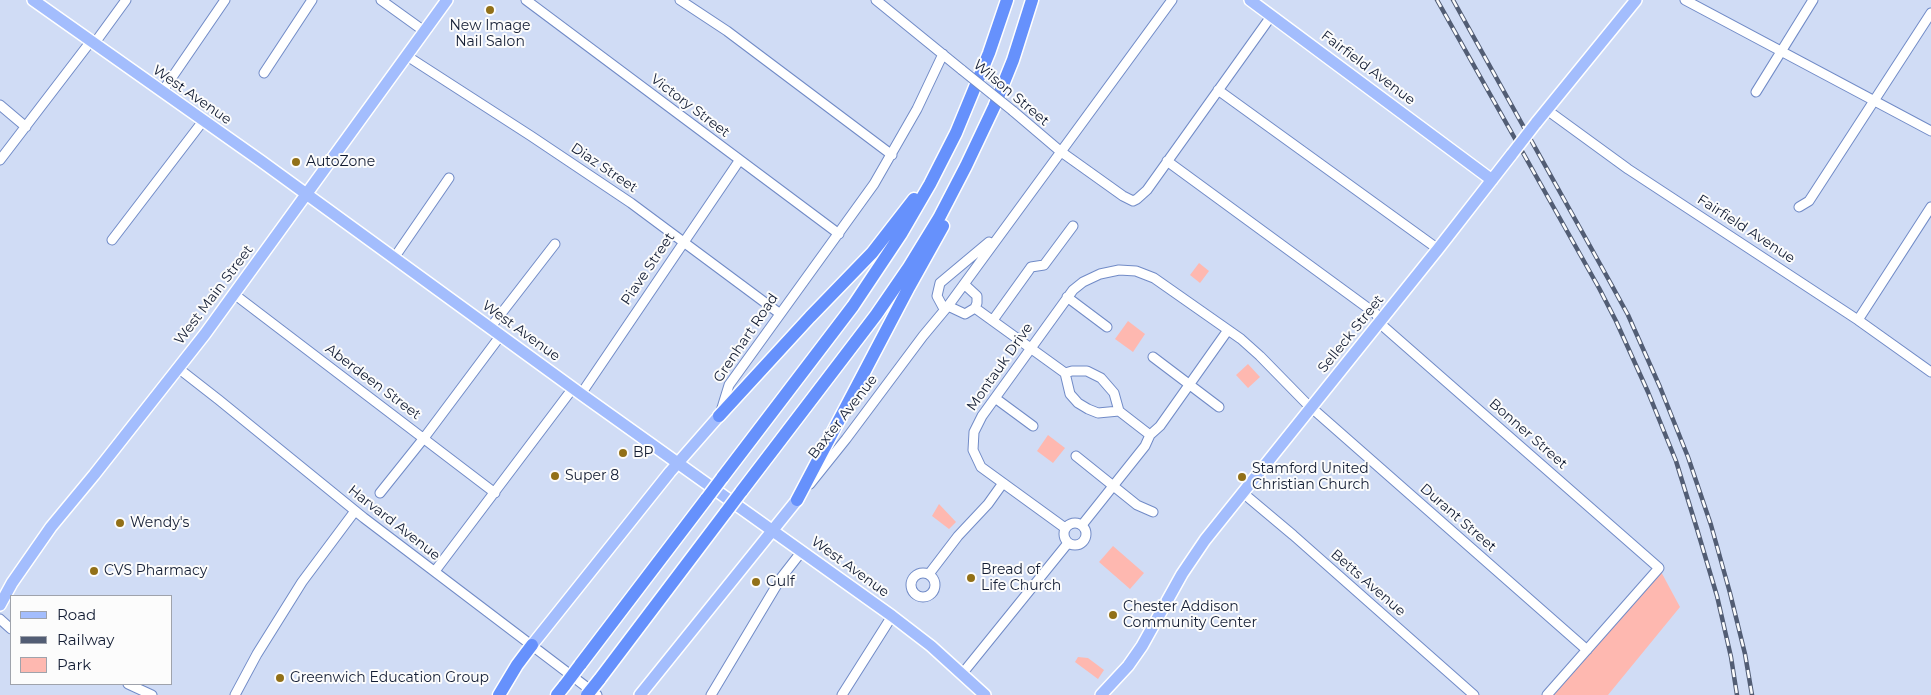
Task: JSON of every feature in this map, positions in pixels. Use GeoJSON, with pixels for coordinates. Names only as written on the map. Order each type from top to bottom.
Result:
{"type":"FeatureCollection","features":[{"type":"Feature","properties":{"kind":"highway"},"geometry":{"type":"LineString","coordinates":[[561,690],[870,282],[901,234],[943,159],[968,107],[1007,0]]}},
{"type":"Feature","properties":{"kind":"highway"},"geometry":{"type":"LineString","coordinates":[[797,500],[938,235],[1012,60],[1032,0]]}},
{"type":"Feature","properties":{"kind":"highway"},"geometry":{"type":"LineString","coordinates":[[587,695],[892,292],[939,218],[979,140]]}},
{"type":"Feature","properties":{"kind":"highway"},"geometry":{"type":"LineString","coordinates":[[719,416],[872,253],[943,159]]}},
{"type":"Feature","properties":{"kind":"highway"},"geometry":{"type":"LineString","coordinates":[[500,695],[517,665],[532,645]]}},
{"type":"Feature","properties":{"kind":"main road","name":"West Avenue"},"geometry":{"type":"LineString","coordinates":[[33,0],[892,616],[924,640],[985,695]]}},
{"type":"Feature","properties":{"kind":"main road","name":"West Main Street"},"geometry":{"type":"LineString","coordinates":[[0,605],[12,583],[51,527],[94,475],[234,294],[447,0]]}},
{"type":"Feature","properties":{"kind":"main road","name":"Fairfield Avenue"},"geometry":{"type":"LineString","coordinates":[[1250,0],[1492,180]]}},
{"type":"Feature","properties":{"kind":"main road","name":"Selleck Street"},"geometry":{"type":"LineString","coordinates":[[1101,695],[1137,654],[1151,633],[1186,567],[1205,540],[1438,249],[1546,110],[1636,0]]}},
{"type":"Feature","properties":{"kind":"main road","name":"Grenhart Road"},"geometry":{"type":"LineString","coordinates":[[532,645],[719,416]]}},
{"type":"Feature","properties":{"kind":"main road","name":"Baxter Avenue"},"geometry":{"type":"LineString","coordinates":[[640,695],[797,500]]}},
{"type":"Feature","properties":{"kind":"street"},"geometry":{"type":"LineString","coordinates":[[0,160],[126,0]]}},
{"type":"Feature","properties":{"kind":"street"},"geometry":{"type":"LineString","coordinates":[[162,92],[224,0]]}},
{"type":"Feature","properties":{"kind":"street"},"geometry":{"type":"LineString","coordinates":[[264,73],[312,0]]}},
{"type":"Feature","properties":{"kind":"street"},"geometry":{"type":"LineString","coordinates":[[381,0],[424,31]]}},
{"type":"Feature","properties":{"kind":"street","name":"Victory Street"},"geometry":{"type":"LineString","coordinates":[[526,0],[839,234]]}},
{"type":"Feature","properties":{"kind":"street"},"geometry":{"type":"LineString","coordinates":[[680,0],[727,31],[892,155]]}},
{"type":"Feature","properties":{"kind":"street","name":"Baxter Avenue"},"geometry":{"type":"LineString","coordinates":[[797,500],[843,443],[964,284],[1172,0]]}},
{"type":"Feature","properties":{"kind":"street"},"geometry":{"type":"LineString","coordinates":[[1684,0],[1931,131]]}},
{"type":"Feature","properties":{"kind":"street"},"geometry":{"type":"LineString","coordinates":[[1756,92],[1813,0]]}},
{"type":"Feature","properties":{"kind":"street","name":"Wilson Street"},"geometry":{"type":"LineString","coordinates":[[881,1],[1060,151],[1123,196],[1133,201],[1141,196],[1168,161]]}},
{"type":"Feature","properties":{"kind":"street"},"geometry":{"type":"LineString","coordinates":[[1799,207],[1810,201],[1931,13]]}},
{"type":"Feature","properties":{"kind":"street"},"geometry":{"type":"LineString","coordinates":[[1168,161],[1272,15]]}},
{"type":"Feature","properties":{"kind":"street","name":"Grenhart Road"},"geometry":{"type":"LineString","coordinates":[[719,416],[728,385],[779,313],[839,234],[892,155],[917,109],[943,54]]}},
{"type":"Feature","properties":{"kind":"street","name":"Diaz Street"},"geometry":{"type":"LineString","coordinates":[[407,56],[631,203],[779,313]]}},
{"type":"Feature","properties":{"kind":"street"},"geometry":{"type":"LineString","coordinates":[[1218,90],[1438,249]]}},
{"type":"Feature","properties":{"kind":"street"},"geometry":{"type":"LineString","coordinates":[[0,105],[26,127]]}},
{"type":"Feature","properties":{"kind":"street","name":"Fairfield Avenue"},"geometry":{"type":"LineString","coordinates":[[1546,110],[1628,169],[1858,320],[1931,372]]}},
{"type":"Feature","properties":{"kind":"street"},"geometry":{"type":"LineString","coordinates":[[112,240],[203,121]]}},
{"type":"Feature","properties":{"kind":"street","name":"Piave Street"},"geometry":{"type":"LineString","coordinates":[[435,571],[577,391],[684,242],[739,161]]}},
{"type":"Feature","properties":{"kind":"street","name":"Bonner Street"},"geometry":{"type":"LineString","coordinates":[[1168,161],[1376,314],[1384,327],[1658,568],[1587,650]]}},
{"type":"Feature","properties":{"kind":"street"},"geometry":{"type":"LineString","coordinates":[[394,258],[449,178]]}},
{"type":"Feature","properties":{"kind":"street"},"geometry":{"type":"LineString","coordinates":[[1858,320],[1931,207]]}},
{"type":"Feature","properties":{"kind":"street"},"geometry":{"type":"LineString","coordinates":[[964,284],[977,296],[975,308],[964,314],[946,308],[937,296],[940,284],[948,275],[979,252],[1008,222]]}},
{"type":"Feature","properties":{"kind":"street"},"geometry":{"type":"LineString","coordinates":[[993,320],[1031,267],[1044,265],[1073,226]]}},
{"type":"Feature","properties":{"kind":"street"},"geometry":{"type":"LineString","coordinates":[[490,328],[555,244]]}},
{"type":"Feature","properties":{"kind":"street","name":"Durant Street"},"geometry":{"type":"LineString","coordinates":[[1083,282],[1100,274],[1119,270],[1145,274],[1175,292],[1228,330],[1260,356],[1311,407],[1587,650]]}},
{"type":"Feature","properties":{"kind":"street","name":"Montauk Drive"},"geometry":{"type":"LineString","coordinates":[[1065,528],[982,467],[975,456],[973,444],[976,424],[1067,297],[1083,282]]}},
{"type":"Feature","properties":{"kind":"street","name":"Aberdeen Street"},"geometry":{"type":"LineString","coordinates":[[234,294],[495,493]]}},
{"type":"Feature","properties":{"kind":"street"},"geometry":{"type":"LineString","coordinates":[[1067,297],[1107,327]]}},
{"type":"Feature","properties":{"kind":"street"},"geometry":{"type":"LineString","coordinates":[[975,308],[1065,373],[1070,394],[1082,406],[1098,413],[1119,411]]}},
{"type":"Feature","properties":{"kind":"street"},"geometry":{"type":"LineString","coordinates":[[1082,525],[1145,446],[1150,435],[1160,426],[1228,330]]}},
{"type":"Feature","properties":{"kind":"street"},"geometry":{"type":"LineString","coordinates":[[380,493],[501,335]]}},
{"type":"Feature","properties":{"kind":"street"},"geometry":{"type":"LineString","coordinates":[[1153,357],[1220,407]]}},
{"type":"Feature","properties":{"kind":"street","name":"Harvard Avenue"},"geometry":{"type":"LineString","coordinates":[[178,368],[220,400],[355,511],[597,695]]}},
{"type":"Feature","properties":{"kind":"street"},"geometry":{"type":"LineString","coordinates":[[1065,373],[1087,371],[1101,378],[1114,393],[1119,411],[1150,435]]}},
{"type":"Feature","properties":{"kind":"street"},"geometry":{"type":"LineString","coordinates":[[995,398],[1033,426]]}},
{"type":"Feature","properties":{"kind":"street"},"geometry":{"type":"LineString","coordinates":[[1076,456],[1137,505],[1153,512]]}},
{"type":"Feature","properties":{"kind":"street"},"geometry":{"type":"LineString","coordinates":[[929,574],[958,536],[988,504],[1003,483]]}},
{"type":"Feature","properties":{"kind":"street","name":"Betts Avenue"},"geometry":{"type":"LineString","coordinates":[[1243,494],[1293,535],[1474,695]]}},
{"type":"Feature","properties":{"kind":"street"},"geometry":{"type":"LineString","coordinates":[[235,695],[261,647],[302,582],[355,511]]}},
{"type":"Feature","properties":{"kind":"street"},"geometry":{"type":"LineString","coordinates":[[1068,543],[1064,533],[1065,528],[1073,523],[1082,525]]}},
{"type":"Feature","properties":{"kind":"street"},"geometry":{"type":"LineString","coordinates":[[1068,543],[1077,545],[1082,543],[1086,534],[1082,525]]}},
{"type":"Feature","properties":{"kind":"street"},"geometry":{"type":"LineString","coordinates":[[962,674],[1068,543]]}},
{"type":"Feature","properties":{"kind":"street"},"geometry":{"type":"LineString","coordinates":[[711,695],[781,578],[802,551]]}},
{"type":"Feature","properties":{"kind":"street"},"geometry":{"type":"LineString","coordinates":[[842,695],[892,616]]}},
{"type":"Feature","properties":{"kind":"street"},"geometry":{"type":"LineString","coordinates":[[0,619],[10,627]]}},
{"type":"Feature","properties":{"kind":"street"},"geometry":{"type":"LineString","coordinates":[[1547,695],[1587,650]]}},
{"type":"Feature","properties":{"kind":"street"},"geometry":{"type":"LineString","coordinates":[[130,685],[152,695]]}},
{"type":"Feature","properties":{"kind":"green space"},"geometry":{"type":"Polygon","coordinates":[[[1199,263],[1209,271],[1200,283],[1190,275],[1199,263]]]}},
{"type":"Feature","properties":{"kind":"green space"},"geometry":{"type":"Polygon","coordinates":[[[1128,321],[1145,334],[1133,352],[1115,339],[1128,321]]]}},
{"type":"Feature","properties":{"kind":"green space"},"geometry":{"type":"Polygon","coordinates":[[[1248,364],[1260,377],[1248,388],[1236,375],[1248,364]]]}},
{"type":"Feature","properties":{"kind":"green space"},"geometry":{"type":"Polygon","coordinates":[[[1048,435],[1065,448],[1053,463],[1037,451],[1048,435]]]}},
{"type":"Feature","properties":{"kind":"green space"},"geometry":{"type":"Polygon","coordinates":[[[939,504],[956,522],[949,529],[932,516],[939,504]]]}},
{"type":"Feature","properties":{"kind":"green space"},"geometry":{"type":"Polygon","coordinates":[[[1113,546],[1144,573],[1130,589],[1099,562],[1113,546]]]}},
{"type":"Feature","properties":{"kind":"green space"},"geometry":{"type":"Polygon","coordinates":[[[1659,568],[1680,607],[1608,695],[1547,695],[1659,568]]]}},
{"type":"Feature","properties":{"kind":"green space"},"geometry":{"type":"Polygon","coordinates":[[[1078,657],[1088,658],[1104,670],[1098,679],[1075,662],[1078,657]]]}},
{"type":"Feature","properties":{"kind":"railway"},"geometry":{"type":"LineString","coordinates":[[1437,0],[1599,288],[1648,392],[1676,461],[1717,596],[1731,657],[1737,695]]}},
{"type":"Feature","properties":{"kind":"railway"},"geometry":{"type":"LineString","coordinates":[[1453,0],[1628,315],[1660,387],[1688,457],[1711,525],[1745,654],[1752,695]]}},
{"type":"Feature","properties":{"kind":"place","name":"New Image Nail Salon"},"geometry":{"type":"Point","coordinates":[490,10]}},
{"type":"Feature","properties":{"kind":"place","name":"AutoZone"},"geometry":{"type":"Point","coordinates":[296,162]}},
{"type":"Feature","properties":{"kind":"place","name":"BP"},"geometry":{"type":"Point","coordinates":[623,453]}},
{"type":"Feature","properties":{"kind":"place","name":"Super 8"},"geometry":{"type":"Point","coordinates":[555,476]}},
{"type":"Feature","properties":{"kind":"place","name":"Stamford United Christian Church"},"geometry":{"type":"Point","coordinates":[1242,477]}},
{"type":"Feature","properties":{"kind":"place","name":"Wendy's"},"geometry":{"type":"Point","coordinates":[120,523]}},
{"type":"Feature","properties":{"kind":"place","name":"CVS Pharmacy"},"geometry":{"type":"Point","coordinates":[94,571]}},
{"type":"Feature","properties":{"kind":"place","name":"Bread of Life Church"},"geometry":{"type":"Point","coordinates":[971,578]}},
{"type":"Feature","properties":{"kind":"place","name":"Gulf"},"geometry":{"type":"Point","coordinates":[756,582]}},
{"type":"Feature","properties":{"kind":"place","name":"Chester Addison Community Center"},"geometry":{"type":"Point","coordinates":[1113,615]}},
{"type":"Feature","properties":{"kind":"place","name":"Greenwich Education Group"},"geometry":{"type":"Point","coordinates":[280,678]}}]}
